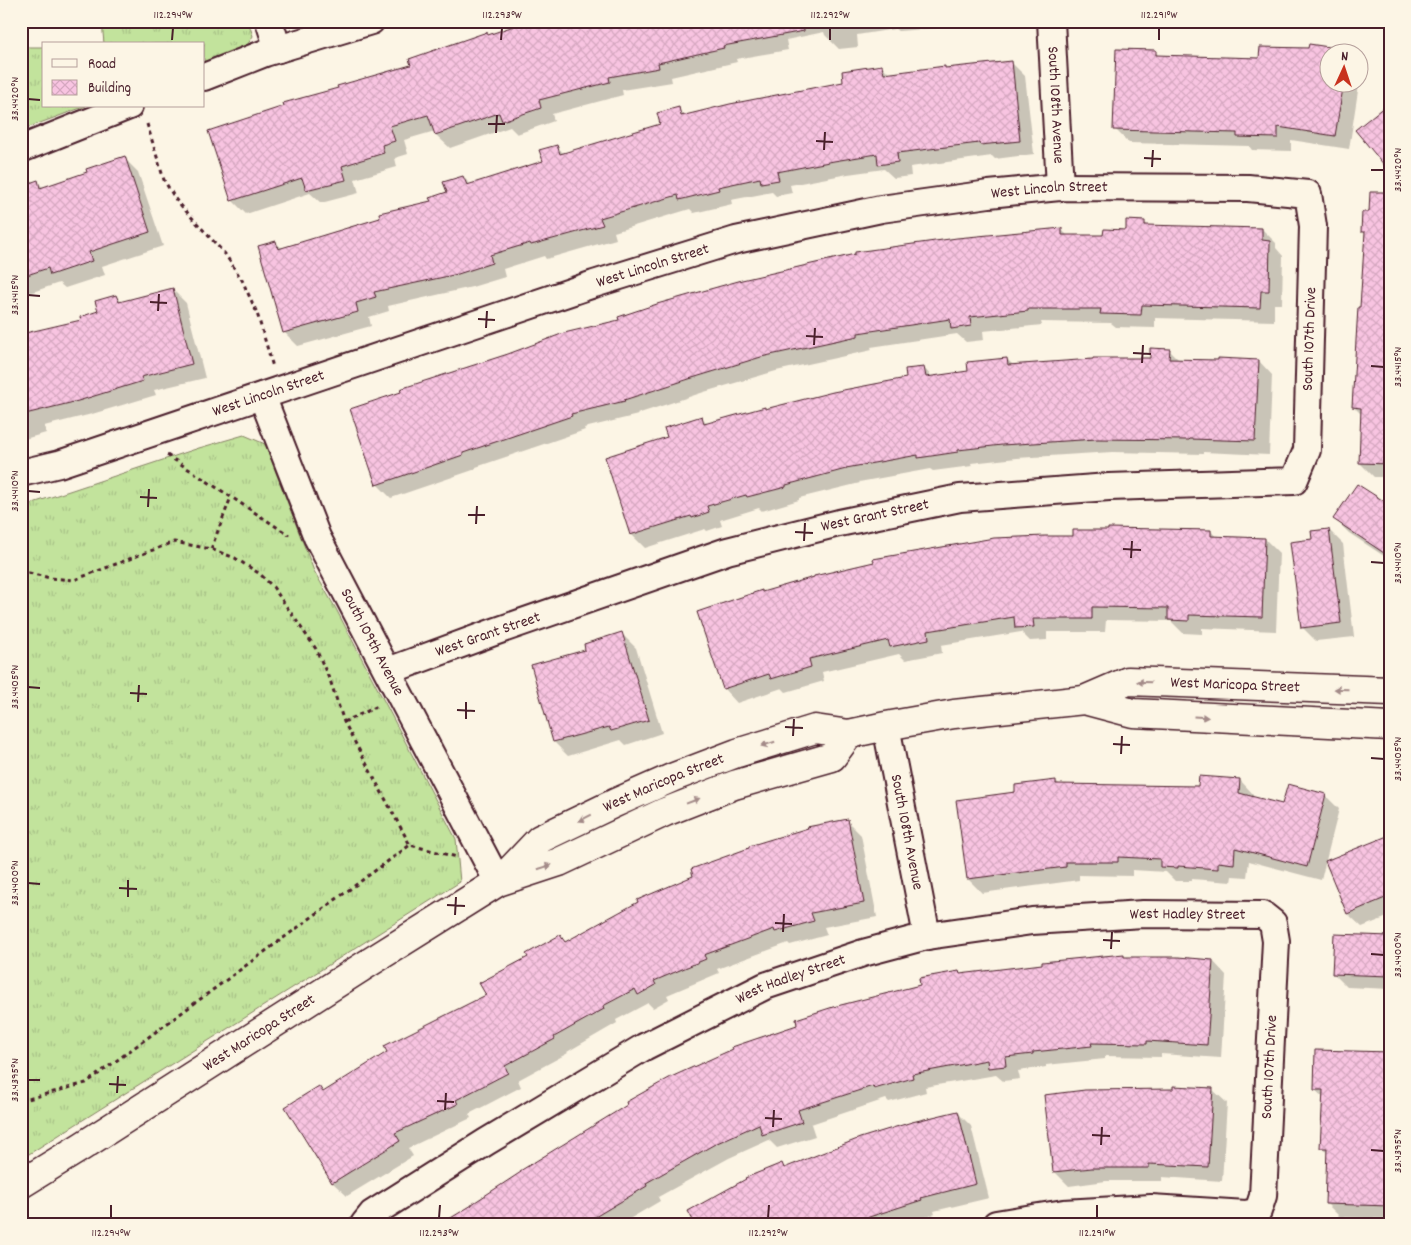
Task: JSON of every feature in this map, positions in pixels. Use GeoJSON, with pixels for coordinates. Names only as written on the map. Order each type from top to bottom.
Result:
{"type":"FeatureCollection","features":[{"type":"Feature","properties":{"kind":"street"},"geometry":{"type":"LineString","coordinates":[[269,21],[278,49]]}},
{"type":"Feature","properties":{"kind":"street"},"geometry":{"type":"LineString","coordinates":[[205,77],[278,49],[371,21]]}},
{"type":"Feature","properties":{"kind":"street","name":"South 108th Avenue"},"geometry":{"type":"LineString","coordinates":[[1051,21],[1060,187]]}},
{"type":"Feature","properties":{"kind":"street"},"geometry":{"type":"LineString","coordinates":[[21,148],[136,111]]}},
{"type":"Feature","properties":{"kind":"street","name":"West Lincoln Street"},"geometry":{"type":"LineString","coordinates":[[21,473],[59,464],[584,287],[736,240],[882,209],[989,194],[1060,187],[1248,188],[1308,194]]}},
{"type":"Feature","properties":{"kind":"street","name":"South 107th Drive"},"geometry":{"type":"LineString","coordinates":[[1294,481],[1307,450],[1313,226],[1308,194]]}},
{"type":"Feature","properties":{"kind":"street","name":"South 109th Avenue"},"geometry":{"type":"LineString","coordinates":[[270,393],[317,537],[494,873]]}},
{"type":"Feature","properties":{"kind":"street","name":"West Grant Street"},"geometry":{"type":"LineString","coordinates":[[388,671],[728,551],[839,523],[960,498],[1109,487],[1294,481]]}},
{"type":"Feature","properties":{"kind":"street","name":"West Maricopa Street"},"geometry":{"type":"LineString","coordinates":[[21,1184],[367,964],[494,873],[559,862],[665,812],[734,785],[832,757],[849,734],[954,714],[1084,700],[1128,681],[1390,691]]}},
{"type":"Feature","properties":{"kind":"street","name":"West Maricopa Street"},"geometry":{"type":"LineString","coordinates":[[1084,700],[1133,713],[1390,726]]}},
{"type":"Feature","properties":{"kind":"street","name":"South 108th Avenue"},"geometry":{"type":"LineString","coordinates":[[886,726],[927,936]]}},
{"type":"Feature","properties":{"kind":"street","name":"West Hadley Street"},"geometry":{"type":"LineString","coordinates":[[364,1224],[372,1214],[486,1142],[644,1047],[765,986],[864,953],[927,936],[1032,921],[1143,914],[1263,915],[1273,922]]}},
{"type":"Feature","properties":{"kind":"street","name":"South 107th Drive"},"geometry":{"type":"LineString","coordinates":[[996,1224],[1064,1214],[1150,1208],[1246,1214],[1258,1211],[1263,1196],[1276,942],[1273,922]]}},
{"type":"Feature","properties":{"kind":"path"},"geometry":{"type":"LineString","coordinates":[[136,111],[164,180],[176,200],[225,254],[242,280],[257,313],[270,393]]}},
{"type":"Feature","properties":{"kind":"path"},"geometry":{"type":"LineString","coordinates":[[139,437],[296,539]]}},
{"type":"Feature","properties":{"kind":"path"},"geometry":{"type":"LineString","coordinates":[[211,549],[231,497]]}},
{"type":"Feature","properties":{"kind":"path"},"geometry":{"type":"LineString","coordinates":[[21,576],[28,573],[50,578],[74,580],[174,542],[211,549],[235,558],[260,574],[273,587],[316,649],[331,683],[344,722],[410,845],[494,873]]}},
{"type":"Feature","properties":{"kind":"path"},"geometry":{"type":"LineString","coordinates":[[344,722],[400,695]]}},
{"type":"Feature","properties":{"kind":"path"},"geometry":{"type":"LineString","coordinates":[[21,1101],[86,1083],[410,845]]}},
{"type":"Feature","properties":{"kind":"green space"},"geometry":{"type":"Polygon","coordinates":[[[102,21],[248,21],[253,36],[246,47],[205,63],[205,42],[104,42],[102,21]]]}},
{"type":"Feature","properties":{"kind":"green space"},"geometry":{"type":"Polygon","coordinates":[[[21,47],[42,47],[42,108],[81,108],[21,130],[21,47]]]}},
{"type":"Feature","properties":{"kind":"green space"},"geometry":{"type":"Polygon","coordinates":[[[244,435],[265,444],[314,571],[336,609],[456,839],[460,882],[21,1159],[21,507],[244,435]]]}},
{"type":"Feature","properties":{"kind":"building"},"geometry":{"type":"Polygon","coordinates":[[[528,21],[803,21],[804,31],[723,46],[724,48],[658,63],[659,68],[609,77],[610,82],[539,100],[541,108],[502,121],[499,113],[435,135],[428,115],[390,126],[395,141],[382,145],[384,153],[342,166],[346,180],[306,190],[302,178],[231,201],[208,131],[284,106],[283,103],[411,65],[409,59],[487,32],[488,35],[528,21]]]}},
{"type":"Feature","properties":{"kind":"building"},"geometry":{"type":"Polygon","coordinates":[[[1309,44],[1318,45],[1318,92],[1342,92],[1335,136],[1278,127],[1278,138],[1237,137],[1237,133],[1113,130],[1116,49],[1156,50],[1156,55],[1259,58],[1260,47],[1308,48],[1309,44]]]}},
{"type":"Feature","properties":{"kind":"building"},"geometry":{"type":"Polygon","coordinates":[[[1012,61],[1020,141],[980,145],[979,143],[897,153],[898,162],[878,165],[877,154],[777,172],[779,180],[761,183],[760,178],[718,187],[719,190],[679,200],[678,195],[600,218],[603,225],[490,255],[492,263],[458,274],[374,292],[376,297],[356,303],[358,312],[283,333],[258,246],[276,241],[278,249],[380,218],[379,213],[431,201],[429,198],[447,192],[443,182],[463,176],[467,185],[543,161],[539,150],[557,145],[560,154],[660,124],[657,113],[679,107],[681,116],[730,104],[843,82],[842,71],[882,65],[884,74],[945,66],[945,68],[1012,61]]]}},
{"type":"Feature","properties":{"kind":"building"},"geometry":{"type":"Polygon","coordinates":[[[1390,102],[1390,172],[1355,130],[1390,102]]]}},
{"type":"Feature","properties":{"kind":"building"},"geometry":{"type":"Polygon","coordinates":[[[125,156],[150,232],[89,252],[92,261],[50,275],[48,268],[21,277],[21,186],[38,180],[40,188],[87,172],[86,169],[125,156]]]}},
{"type":"Feature","properties":{"kind":"building"},"geometry":{"type":"Polygon","coordinates":[[[1370,192],[1390,192],[1390,464],[1359,463],[1361,408],[1352,407],[1365,232],[1361,232],[1362,212],[1369,212],[1370,192]]]}},
{"type":"Feature","properties":{"kind":"building"},"geometry":{"type":"Polygon","coordinates":[[[1126,220],[1145,221],[1145,225],[1262,228],[1262,240],[1270,241],[1269,291],[1261,291],[1260,308],[1142,305],[1141,315],[1100,314],[1101,309],[1028,309],[1028,311],[970,317],[971,326],[951,329],[950,319],[858,333],[858,336],[761,357],[625,401],[571,414],[572,416],[376,485],[350,409],[401,392],[400,389],[508,354],[564,333],[619,320],[618,317],[657,304],[742,280],[855,254],[855,252],[957,238],[1062,228],[1062,235],[1103,235],[1104,229],[1126,230],[1126,220]]]}},
{"type":"Feature","properties":{"kind":"building"},"geometry":{"type":"Polygon","coordinates":[[[173,288],[192,364],[141,377],[143,381],[78,401],[21,415],[21,334],[81,320],[80,317],[98,311],[95,301],[116,295],[119,302],[173,288]]]}},
{"type":"Feature","properties":{"kind":"building"},"geometry":{"type":"Polygon","coordinates":[[[1150,348],[1170,349],[1169,359],[1218,360],[1218,358],[1259,360],[1255,441],[1097,439],[1002,445],[958,450],[958,452],[918,458],[918,455],[846,468],[786,485],[786,487],[747,497],[746,495],[707,506],[709,512],[692,518],[691,516],[630,535],[605,457],[667,437],[664,428],[702,416],[704,424],[765,407],[765,409],[833,392],[906,378],[905,369],[924,367],[926,377],[968,371],[967,362],[1007,358],[1008,365],[1093,358],[1150,358],[1150,348]]]}},
{"type":"Feature","properties":{"kind":"building"},"geometry":{"type":"Polygon","coordinates":[[[1357,484],[1390,505],[1390,557],[1333,519],[1357,484]]]}},
{"type":"Feature","properties":{"kind":"building"},"geometry":{"type":"Polygon","coordinates":[[[1108,528],[1211,530],[1211,536],[1265,538],[1262,617],[1189,615],[1189,621],[1168,620],[1168,608],[1092,607],[1092,619],[1033,619],[1034,627],[1015,628],[1014,617],[928,631],[929,639],[890,647],[888,640],[809,659],[811,667],[771,679],[769,674],[723,689],[697,612],[762,590],[762,592],[814,576],[874,562],[873,559],[994,538],[1073,536],[1073,530],[1108,530],[1108,528]]]}},
{"type":"Feature","properties":{"kind":"building"},"geometry":{"type":"Polygon","coordinates":[[[1329,529],[1341,623],[1301,628],[1290,542],[1312,539],[1311,531],[1329,529]]]}},
{"type":"Feature","properties":{"kind":"building"},"geometry":{"type":"Polygon","coordinates":[[[622,632],[649,720],[611,731],[609,727],[553,742],[531,665],[585,650],[584,644],[622,632]]]}},
{"type":"Feature","properties":{"kind":"building"},"geometry":{"type":"Polygon","coordinates":[[[1199,776],[1240,779],[1239,793],[1282,804],[1288,784],[1326,794],[1307,867],[1235,848],[1234,864],[1218,862],[1218,869],[1178,866],[1178,868],[1160,867],[1160,859],[1118,857],[1118,862],[1066,862],[1066,867],[967,879],[956,800],[1015,792],[1015,785],[1056,780],[1056,784],[1198,786],[1199,776]]]}},
{"type":"Feature","properties":{"kind":"building"},"geometry":{"type":"Polygon","coordinates":[[[848,819],[864,903],[811,913],[814,921],[775,932],[774,929],[704,955],[706,959],[654,981],[656,985],[638,995],[635,989],[603,1006],[604,1009],[554,1037],[555,1039],[505,1066],[508,1073],[456,1100],[458,1104],[395,1133],[400,1141],[332,1183],[285,1107],[319,1086],[323,1092],[387,1052],[384,1046],[486,995],[479,983],[528,957],[526,954],[560,935],[565,942],[638,902],[637,900],[693,876],[691,869],[749,848],[749,846],[807,827],[848,819]]]}},
{"type":"Feature","properties":{"kind":"building"},"geometry":{"type":"Polygon","coordinates":[[[1390,835],[1390,896],[1347,914],[1325,861],[1390,835]]]}},
{"type":"Feature","properties":{"kind":"building"},"geometry":{"type":"Polygon","coordinates":[[[1334,934],[1390,936],[1390,976],[1332,974],[1334,934]]]}},
{"type":"Feature","properties":{"kind":"building"},"geometry":{"type":"Polygon","coordinates":[[[1124,954],[1124,957],[1178,957],[1213,960],[1207,1045],[1147,1041],[1147,1044],[1091,1043],[1092,1046],[1005,1057],[1006,1066],[988,1068],[987,1060],[912,1074],[913,1078],[874,1089],[873,1086],[798,1110],[802,1122],[762,1135],[759,1124],[715,1144],[646,1183],[647,1186],[595,1217],[599,1224],[441,1224],[520,1171],[627,1105],[626,1102],[671,1077],[733,1049],[732,1047],[797,1025],[796,1019],[833,1007],[920,985],[919,978],[959,971],[960,974],[1042,964],[1042,962],[1124,954]]]}},
{"type":"Feature","properties":{"kind":"building"},"geometry":{"type":"Polygon","coordinates":[[[1315,1050],[1390,1052],[1390,1206],[1325,1204],[1327,1148],[1320,1148],[1323,1090],[1314,1090],[1315,1050]]]}},
{"type":"Feature","properties":{"kind":"building"},"geometry":{"type":"Polygon","coordinates":[[[1173,1086],[1213,1088],[1208,1167],[1149,1164],[1149,1168],[1092,1168],[1053,1172],[1044,1095],[1085,1090],[1173,1089],[1173,1086]]]}},
{"type":"Feature","properties":{"kind":"building"},"geometry":{"type":"Polygon","coordinates":[[[958,1111],[976,1184],[921,1198],[922,1200],[866,1218],[866,1220],[856,1224],[695,1224],[688,1211],[745,1178],[782,1163],[784,1168],[860,1138],[912,1122],[958,1111]]]}}]}
